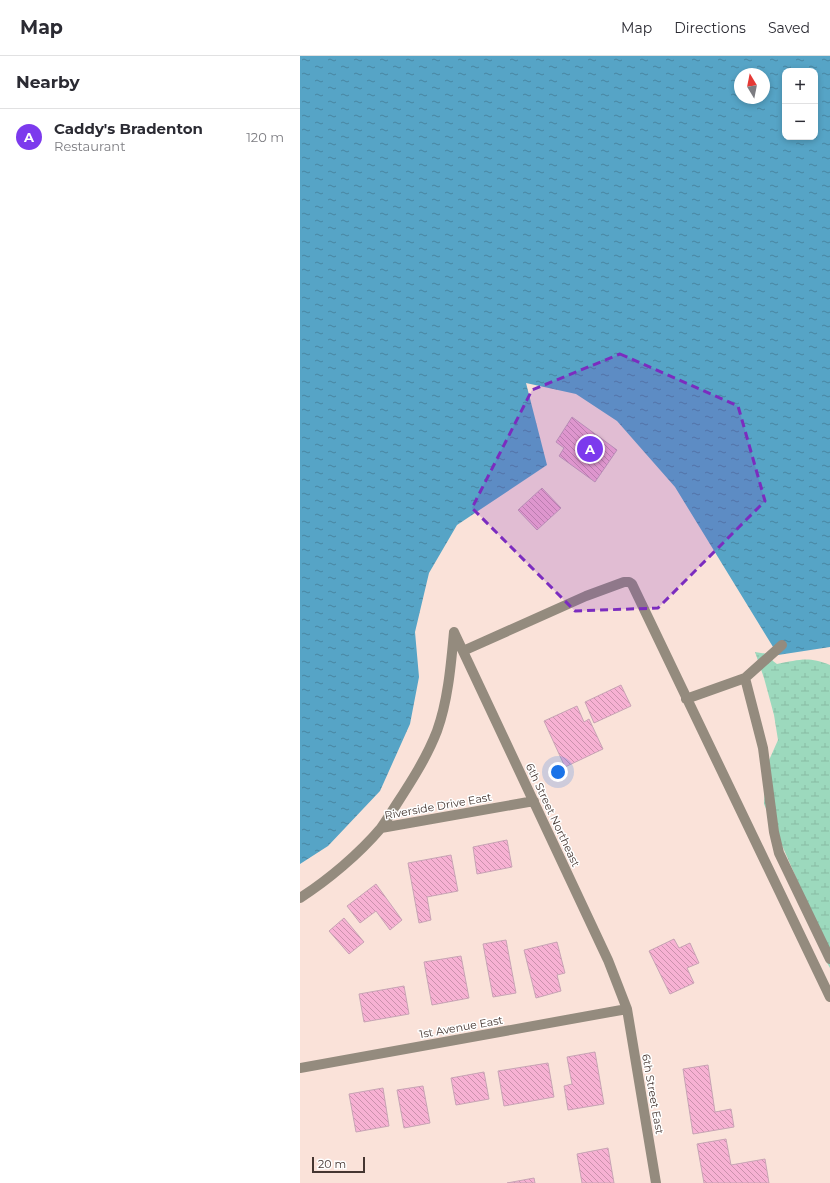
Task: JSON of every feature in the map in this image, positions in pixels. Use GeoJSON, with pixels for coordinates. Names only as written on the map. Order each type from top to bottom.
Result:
{"type":"FeatureCollection","features":[{"type":"Feature","properties":{"kind":"street"},"geometry":{"type":"LineString","coordinates":[[463,651],[586,596],[624,582],[629,582],[632,584],[830,997]]}},
{"type":"Feature","properties":{"kind":"street","name":"6th Street Northeast"},"geometry":{"type":"LineString","coordinates":[[381,828],[408,787],[425,757],[437,730],[448,685],[454,632],[608,960],[627,1009]]}},
{"type":"Feature","properties":{"kind":"street"},"geometry":{"type":"LineString","coordinates":[[686,699],[744,678],[782,645]]}},
{"type":"Feature","properties":{"kind":"street"},"geometry":{"type":"LineString","coordinates":[[744,678],[762,748],[774,832],[779,853],[830,959]]}},
{"type":"Feature","properties":{"kind":"street","name":"Riverside Drive East"},"geometry":{"type":"LineString","coordinates":[[300,898],[316,887],[354,855],[381,828],[534,801]]}},
{"type":"Feature","properties":{"kind":"street","name":"1st Avenue East"},"geometry":{"type":"LineString","coordinates":[[300,1068],[627,1009]]}},
{"type":"Feature","properties":{"kind":"street","name":"6th Street East"},"geometry":{"type":"LineString","coordinates":[[627,1009],[656,1183]]}},
{"type":"Feature","properties":{"kind":"highlighted area"},"geometry":{"type":"Polygon","coordinates":[[[620,354],[738,406],[765,501],[658,608],[575,611],[472,508],[532,390],[620,354]]]}},
{"type":"Feature","properties":{"kind":"green space"},"geometry":{"type":"Polygon","coordinates":[[[755,652],[768,654],[777,664],[798,660],[816,660],[830,665],[830,968],[826,961],[805,898],[764,804],[766,767],[778,740],[774,715],[755,652]]]}},
{"type":"Feature","properties":{"kind":"water"},"geometry":{"type":"Polygon","coordinates":[[[300,56],[830,56],[830,647],[778,655],[675,487],[617,421],[576,394],[526,383],[547,465],[457,525],[429,573],[415,632],[419,677],[410,724],[380,791],[328,846],[300,864],[300,56]]]}},
{"type":"Feature","properties":{"kind":"building"},"geometry":{"type":"Polygon","coordinates":[[[572,417],[617,450],[595,482],[559,456],[564,448],[556,442],[572,417]]]}},
{"type":"Feature","properties":{"kind":"building"},"geometry":{"type":"Polygon","coordinates":[[[542,488],[561,508],[537,530],[518,510],[542,488]]]}},
{"type":"Feature","properties":{"kind":"building"},"geometry":{"type":"Polygon","coordinates":[[[621,685],[631,706],[594,723],[585,702],[621,685]]]}},
{"type":"Feature","properties":{"kind":"building"},"geometry":{"type":"Polygon","coordinates":[[[577,706],[584,722],[589,719],[603,749],[565,767],[544,721],[577,706]]]}},
{"type":"Feature","properties":{"kind":"building"},"geometry":{"type":"Polygon","coordinates":[[[507,840],[512,867],[477,874],[473,847],[507,840]]]}},
{"type":"Feature","properties":{"kind":"building"},"geometry":{"type":"Polygon","coordinates":[[[451,855],[458,891],[427,897],[431,920],[419,923],[408,863],[451,855]]]}},
{"type":"Feature","properties":{"kind":"building"},"geometry":{"type":"Polygon","coordinates":[[[376,884],[402,920],[390,930],[376,911],[360,923],[347,906],[376,884]]]}},
{"type":"Feature","properties":{"kind":"building"},"geometry":{"type":"Polygon","coordinates":[[[344,918],[364,942],[349,954],[329,931],[344,918]]]}},
{"type":"Feature","properties":{"kind":"building"},"geometry":{"type":"Polygon","coordinates":[[[674,939],[679,948],[690,943],[699,963],[687,968],[694,983],[670,994],[649,951],[674,939]]]}},
{"type":"Feature","properties":{"kind":"building"},"geometry":{"type":"Polygon","coordinates":[[[506,940],[516,993],[493,997],[483,944],[506,940]]]}},
{"type":"Feature","properties":{"kind":"building"},"geometry":{"type":"Polygon","coordinates":[[[557,942],[565,973],[557,975],[561,991],[536,998],[524,950],[557,942]]]}},
{"type":"Feature","properties":{"kind":"building"},"geometry":{"type":"Polygon","coordinates":[[[461,956],[469,998],[432,1005],[424,962],[461,956]]]}},
{"type":"Feature","properties":{"kind":"building"},"geometry":{"type":"Polygon","coordinates":[[[404,986],[409,1014],[364,1022],[359,994],[404,986]]]}},
{"type":"Feature","properties":{"kind":"building"},"geometry":{"type":"Polygon","coordinates":[[[595,1052],[604,1104],[568,1110],[564,1086],[572,1084],[567,1057],[595,1052]]]}},
{"type":"Feature","properties":{"kind":"building"},"geometry":{"type":"Polygon","coordinates":[[[548,1063],[554,1097],[504,1106],[498,1071],[548,1063]]]}},
{"type":"Feature","properties":{"kind":"building"},"geometry":{"type":"Polygon","coordinates":[[[708,1065],[715,1112],[731,1109],[734,1127],[693,1134],[683,1069],[708,1065]]]}},
{"type":"Feature","properties":{"kind":"building"},"geometry":{"type":"Polygon","coordinates":[[[484,1072],[489,1099],[456,1105],[451,1078],[484,1072]]]}},
{"type":"Feature","properties":{"kind":"building"},"geometry":{"type":"Polygon","coordinates":[[[423,1086],[430,1123],[404,1128],[397,1090],[423,1086]]]}},
{"type":"Feature","properties":{"kind":"building"},"geometry":{"type":"Polygon","coordinates":[[[383,1088],[389,1126],[356,1132],[349,1094],[383,1088]]]}},
{"type":"Feature","properties":{"kind":"building"},"geometry":{"type":"Polygon","coordinates":[[[726,1139],[731,1165],[765,1159],[769,1183],[704,1183],[697,1144],[726,1139]]]}},
{"type":"Feature","properties":{"kind":"building"},"geometry":{"type":"Polygon","coordinates":[[[608,1148],[614,1183],[582,1183],[577,1154],[608,1148]]]}},
{"type":"Feature","properties":{"kind":"building"},"geometry":{"type":"Polygon","coordinates":[[[534,1178],[535,1183],[507,1183],[534,1178]]]}},
{"type":"Feature","properties":{"kind":"place","name":"Caddy's Bradenton"},"geometry":{"type":"Point","coordinates":[590,449]}}]}
